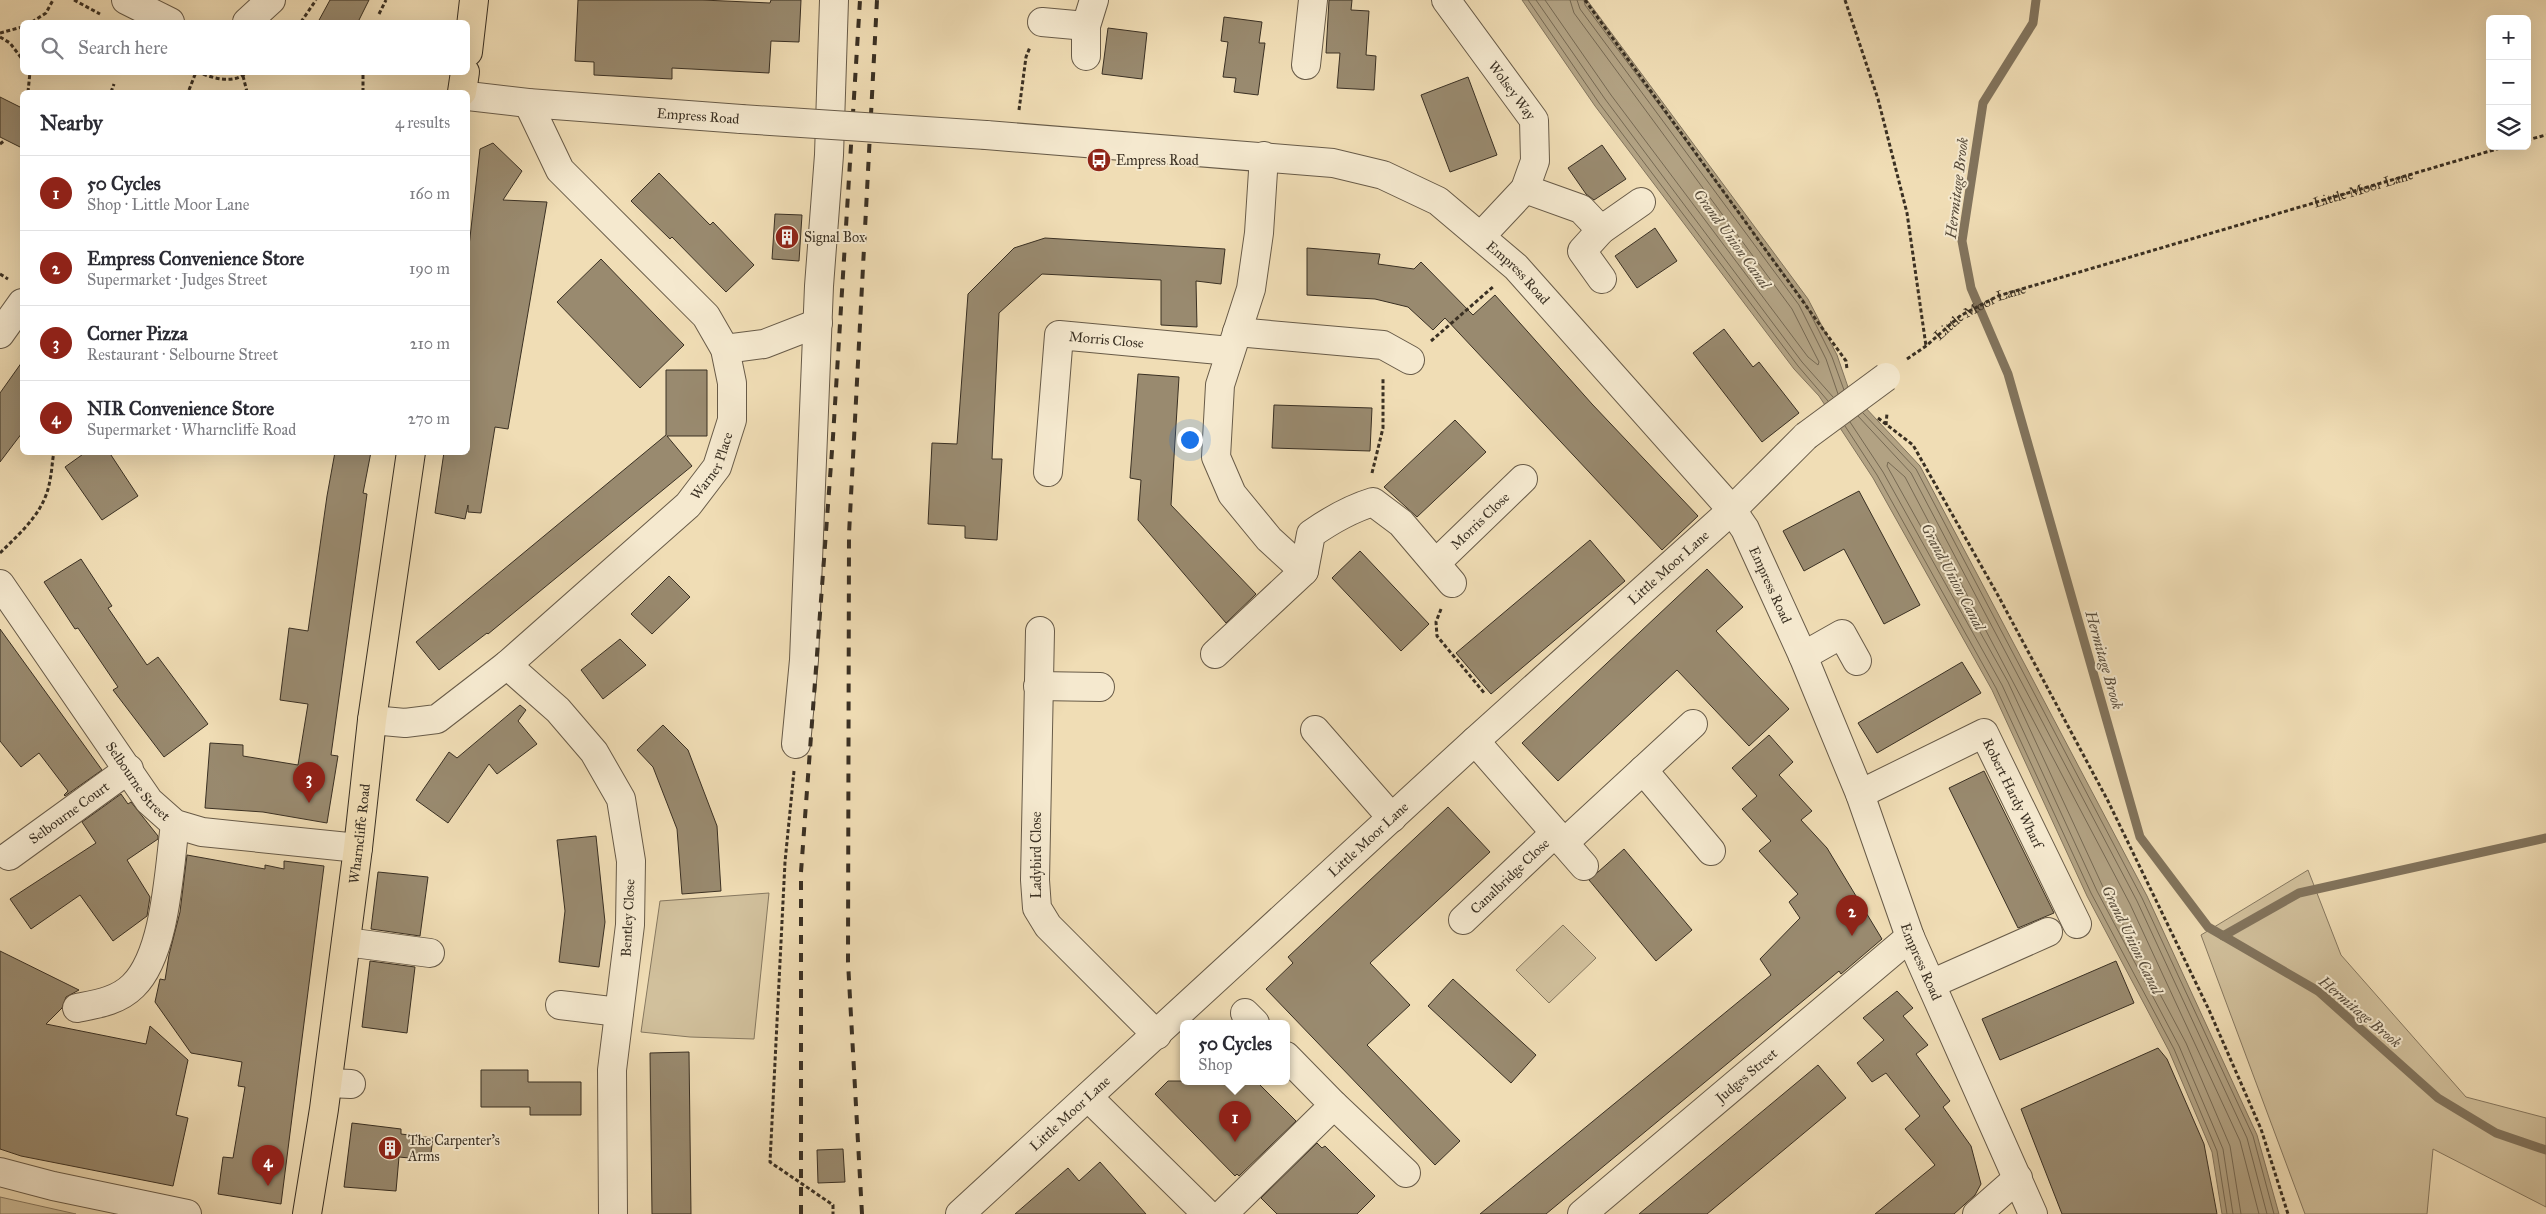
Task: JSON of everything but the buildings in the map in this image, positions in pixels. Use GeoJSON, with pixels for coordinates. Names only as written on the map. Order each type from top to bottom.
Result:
{"type":"FeatureCollection","features":[{"type":"Feature","properties":{"kind":"main road"},"geometry":{"type":"LineString","coordinates":[[470,35],[474,0]]}},
{"type":"Feature","properties":{"kind":"main road"},"geometry":{"type":"LineString","coordinates":[[462,90],[465,75]]}},
{"type":"Feature","properties":{"kind":"main road","name":"Wharncliffe Road"},"geometry":{"type":"LineString","coordinates":[[307,1214],[314,1177],[340,1083],[346,942],[372,720],[411,455]]}},
{"type":"Feature","properties":{"kind":"street"},"geometry":{"type":"LineString","coordinates":[[249,20],[271,0]]}},
{"type":"Feature","properties":{"kind":"street"},"geometry":{"type":"LineString","coordinates":[[796,744],[804,660],[818,323],[829,155],[834,0]]}},
{"type":"Feature","properties":{"kind":"street"},"geometry":{"type":"LineString","coordinates":[[1086,56],[1086,26],[1094,0]]}},
{"type":"Feature","properties":{"kind":"street"},"geometry":{"type":"LineString","coordinates":[[1306,65],[1314,0]]}},
{"type":"Feature","properties":{"kind":"street","name":"Wolsey Way"},"geometry":{"type":"LineString","coordinates":[[1446,0],[1534,120],[1535,162],[1525,189],[1480,236]]}},
{"type":"Feature","properties":{"kind":"street"},"geometry":{"type":"LineString","coordinates":[[118,9],[162,20]]}},
{"type":"Feature","properties":{"kind":"street"},"geometry":{"type":"LineString","coordinates":[[1042,22],[1086,26]]}},
{"type":"Feature","properties":{"kind":"street","name":"Empress Road"},"geometry":{"type":"LineString","coordinates":[[470,96],[528,103],[742,119],[1016,136],[1334,163],[1383,175],[1438,201],[1516,267],[1732,510],[1745,529],[1802,656],[1860,794],[1910,937],[2033,1214]]}},
{"type":"Feature","properties":{"kind":"street","name":"Warner Place"},"geometry":{"type":"LineString","coordinates":[[372,720],[405,723],[437,719],[507,665],[688,505],[717,467],[732,420],[732,383],[725,349],[706,316],[560,170],[528,103]]}},
{"type":"Feature","properties":{"kind":"street"},"geometry":{"type":"LineString","coordinates":[[1264,156],[1259,233],[1251,289],[1220,385],[1216,457],[1232,494],[1269,539],[1304,572]]}},
{"type":"Feature","properties":{"kind":"street"},"geometry":{"type":"LineString","coordinates":[[1525,189],[1581,208],[1601,230]]}},
{"type":"Feature","properties":{"kind":"street"},"geometry":{"type":"LineString","coordinates":[[1602,280],[1582,251],[1601,230],[1641,202]]}},
{"type":"Feature","properties":{"kind":"street"},"geometry":{"type":"LineString","coordinates":[[0,334],[20,306]]}},
{"type":"Feature","properties":{"kind":"street"},"geometry":{"type":"LineString","coordinates":[[725,349],[764,344],[818,323]]}},
{"type":"Feature","properties":{"kind":"street","name":"Morris Close"},"geometry":{"type":"LineString","coordinates":[[1048,472],[1059,335],[1383,345],[1410,360]]}},
{"type":"Feature","properties":{"kind":"street","name":"Little Moor Lane"},"geometry":{"type":"LineString","coordinates":[[960,1214],[1157,1036],[1475,742],[1505,717],[1732,510],[1806,436],[1886,377]]}},
{"type":"Feature","properties":{"kind":"street","name":"Morris Close"},"geometry":{"type":"LineString","coordinates":[[1444,573],[1523,479]]}},
{"type":"Feature","properties":{"kind":"street"},"geometry":{"type":"LineString","coordinates":[[1215,654],[1304,572],[1311,534],[1354,508],[1374,502],[1401,523],[1444,573]]}},
{"type":"Feature","properties":{"kind":"street","name":"Selbourne Street"},"geometry":{"type":"LineString","coordinates":[[0,584],[150,802],[175,824],[202,832],[358,848]]}},
{"type":"Feature","properties":{"kind":"street","name":"Ladybird Close"},"geometry":{"type":"LineString","coordinates":[[1040,631],[1035,880],[1037,908],[1048,926],[1157,1036]]}},
{"type":"Feature","properties":{"kind":"street"},"geometry":{"type":"LineString","coordinates":[[1802,656],[1842,634],[1857,661]]}},
{"type":"Feature","properties":{"kind":"street","name":"Bentley Close"},"geometry":{"type":"LineString","coordinates":[[507,665],[558,710],[594,752],[621,799],[630,862],[630,925],[612,1070],[613,1214]]}},
{"type":"Feature","properties":{"kind":"street"},"geometry":{"type":"LineString","coordinates":[[1038,686],[1100,687]]}},
{"type":"Feature","properties":{"kind":"street","name":"Canalbridge Close"},"geometry":{"type":"LineString","coordinates":[[1463,920],[1643,770],[1693,724]]}},
{"type":"Feature","properties":{"kind":"street"},"geometry":{"type":"LineString","coordinates":[[1316,730],[1392,818]]}},
{"type":"Feature","properties":{"kind":"street","name":"Robert Hardy Wharf"},"geometry":{"type":"LineString","coordinates":[[1860,794],[1984,733],[2077,924]]}},
{"type":"Feature","properties":{"kind":"street","name":"Canalbridge Close"},"geometry":{"type":"LineString","coordinates":[[1475,742],[1584,866]]}},
{"type":"Feature","properties":{"kind":"street","name":"Selbourne Court"},"geometry":{"type":"LineString","coordinates":[[9,856],[129,769]]}},
{"type":"Feature","properties":{"kind":"street"},"geometry":{"type":"LineString","coordinates":[[1643,770],[1711,851]]}},
{"type":"Feature","properties":{"kind":"street"},"geometry":{"type":"LineString","coordinates":[[77,1008],[110,1001],[134,986],[145,968],[158,943],[175,824]]}},
{"type":"Feature","properties":{"kind":"street"},"geometry":{"type":"LineString","coordinates":[[1931,984],[2048,932]]}},
{"type":"Feature","properties":{"kind":"street","name":"Judges Street"},"geometry":{"type":"LineString","coordinates":[[1582,1214],[1910,937]]}},
{"type":"Feature","properties":{"kind":"street"},"geometry":{"type":"LineString","coordinates":[[346,942],[430,953]]}},
{"type":"Feature","properties":{"kind":"street"},"geometry":{"type":"LineString","coordinates":[[560,1005],[618,1012]]}},
{"type":"Feature","properties":{"kind":"street"},"geometry":{"type":"LineString","coordinates":[[1290,1060],[1406,1173]]}},
{"type":"Feature","properties":{"kind":"street"},"geometry":{"type":"LineString","coordinates":[[1088,1097],[1207,1214]]}},
{"type":"Feature","properties":{"kind":"street"},"geometry":{"type":"LineString","coordinates":[[1223,1214],[1334,1105]]}},
{"type":"Feature","properties":{"kind":"street"},"geometry":{"type":"LineString","coordinates":[[0,1172],[53,1186],[187,1214]]}},
{"type":"Feature","properties":{"kind":"street"},"geometry":{"type":"LineString","coordinates":[[1977,1214],[2018,1178]]}},
{"type":"Feature","properties":{"kind":"path"},"geometry":{"type":"LineString","coordinates":[[35,20],[46,13],[53,0]]}},
{"type":"Feature","properties":{"kind":"path"},"geometry":{"type":"LineString","coordinates":[[74,0],[118,9]]}},
{"type":"Feature","properties":{"kind":"path"},"geometry":{"type":"LineString","coordinates":[[302,20],[316,0]]}},
{"type":"Feature","properties":{"kind":"path"},"geometry":{"type":"LineString","coordinates":[[380,14],[386,0]]}},
{"type":"Feature","properties":{"kind":"path"},"geometry":{"type":"LineString","coordinates":[[1585,0],[1846,361],[1848,375]]}},
{"type":"Feature","properties":{"kind":"path"},"geometry":{"type":"LineString","coordinates":[[1845,0],[1878,99],[1907,212],[1926,346]]}},
{"type":"Feature","properties":{"kind":"path"},"geometry":{"type":"LineString","coordinates":[[0,35],[20,29]]}},
{"type":"Feature","properties":{"kind":"path"},"geometry":{"type":"LineString","coordinates":[[0,35],[10,43],[20,56]]}},
{"type":"Feature","properties":{"kind":"path"},"geometry":{"type":"LineString","coordinates":[[1016,136],[1026,57]]}},
{"type":"Feature","properties":{"kind":"path"},"geometry":{"type":"LineString","coordinates":[[28,90],[30,75]]}},
{"type":"Feature","properties":{"kind":"path"},"geometry":{"type":"LineString","coordinates":[[188,90],[196,75]]}},
{"type":"Feature","properties":{"kind":"path"},"geometry":{"type":"LineString","coordinates":[[205,75],[216,79],[243,76],[246,90]]}},
{"type":"Feature","properties":{"kind":"path"},"geometry":{"type":"LineString","coordinates":[[363,75],[363,90]]}},
{"type":"Feature","properties":{"kind":"path"},"geometry":{"type":"LineString","coordinates":[[112,90],[114,84]]}},
{"type":"Feature","properties":{"kind":"path"},"geometry":{"type":"LineString","coordinates":[[2531,139],[2546,135]]}},
{"type":"Feature","properties":{"kind":"path"},"geometry":{"type":"LineString","coordinates":[[0,144],[5,140]]}},
{"type":"Feature","properties":{"kind":"path","name":"Little Moor Lane"},"geometry":{"type":"LineString","coordinates":[[1886,377],[1903,361],[1926,346],[1960,316],[1998,296],[2493,150]]}},
{"type":"Feature","properties":{"kind":"path"},"geometry":{"type":"LineString","coordinates":[[1410,360],[1516,267]]}},
{"type":"Feature","properties":{"kind":"path"},"geometry":{"type":"LineString","coordinates":[[1354,508],[1370,484],[1383,428],[1383,345]]}},
{"type":"Feature","properties":{"kind":"path"},"geometry":{"type":"LineString","coordinates":[[1875,415],[1881,422],[1913,445],[2000,599],[2108,801],[2209,1010],[2261,1129],[2288,1214]]}},
{"type":"Feature","properties":{"kind":"path"},"geometry":{"type":"LineString","coordinates":[[0,553],[32,522],[42,506],[50,482],[54,455]]}},
{"type":"Feature","properties":{"kind":"path"},"geometry":{"type":"LineString","coordinates":[[1444,573],[1436,622],[1437,636],[1505,717]]}},
{"type":"Feature","properties":{"kind":"path"},"geometry":{"type":"LineString","coordinates":[[796,744],[785,862],[770,1162],[833,1204],[833,1214]]}},
{"type":"Feature","properties":{"kind":"shaded area"},"geometry":{"type":"Polygon","coordinates":[[[2308,870],[2341,955],[2466,1097],[2546,1118],[2546,1207],[2433,1149],[2427,1214],[2305,1214],[2201,935],[2308,870]]]}},
{"type":"Feature","properties":{"kind":"shaded area"},"geometry":{"type":"Polygon","coordinates":[[[769,893],[754,1039],[690,1037],[641,1032],[660,901],[769,893]]]}},
{"type":"Feature","properties":{"kind":"shaded area"},"geometry":{"type":"Polygon","coordinates":[[[1563,925],[1596,958],[1549,1003],[1516,970],[1563,925]]]}},
{"type":"Feature","properties":{"kind":"shaded area"},"geometry":{"type":"Polygon","coordinates":[[[0,1197],[76,1214],[0,1214],[0,1197]]]}},
{"type":"Feature","properties":{"kind":"water","name":"Grand Union Canal"},"geometry":{"type":"Polygon","coordinates":[[[1522,0],[1587,0],[1808,299],[1837,355],[1849,390],[1920,466],[2147,896],[2257,1135],[2279,1214],[2222,1214],[2212,1152],[2169,1051],[2087,896],[1992,690],[1873,478],[1819,396],[1794,369],[1595,106],[1522,0]]]}},
{"type":"Feature","properties":{"kind":"waterway","name":"Hermitage Brook"},"geometry":{"type":"LineString","coordinates":[[2036,0],[2033,23],[1983,103],[1962,241],[1971,288],[2008,374],[2140,837],[2208,927],[2318,991],[2438,1098],[2496,1133],[2546,1150]]}},
{"type":"Feature","properties":{"kind":"waterway"},"geometry":{"type":"LineString","coordinates":[[2223,936],[2299,893],[2546,838]]}},
{"type":"Feature","properties":{"kind":"railway"},"geometry":{"type":"LineString","coordinates":[[801,1214],[801,872],[833,437],[860,0]]}},
{"type":"Feature","properties":{"kind":"railway"},"geometry":{"type":"LineString","coordinates":[[862,1214],[848,962],[849,534],[877,0]]}},
{"type":"Feature","properties":{"kind":"place","name":"Empress Road"},"geometry":{"type":"Point","coordinates":[1099,160]}},
{"type":"Feature","properties":{"kind":"place","name":"Signal Box"},"geometry":{"type":"Point","coordinates":[787,237]}},
{"type":"Feature","properties":{"kind":"place","name":"Corner Pizza"},"geometry":{"type":"Point","coordinates":[309,803]}},
{"type":"Feature","properties":{"kind":"place","name":"Empress Convenience Store"},"geometry":{"type":"Point","coordinates":[1852,936]}},
{"type":"Feature","properties":{"kind":"place","name":"50 Cycles"},"geometry":{"type":"Point","coordinates":[1235,1142]}},
{"type":"Feature","properties":{"kind":"place","name":"The Carpenter's Arms"},"geometry":{"type":"Point","coordinates":[390,1148]}},
{"type":"Feature","properties":{"kind":"place","name":"NIR Convenience Store"},"geometry":{"type":"Point","coordinates":[268,1186]}}]}
